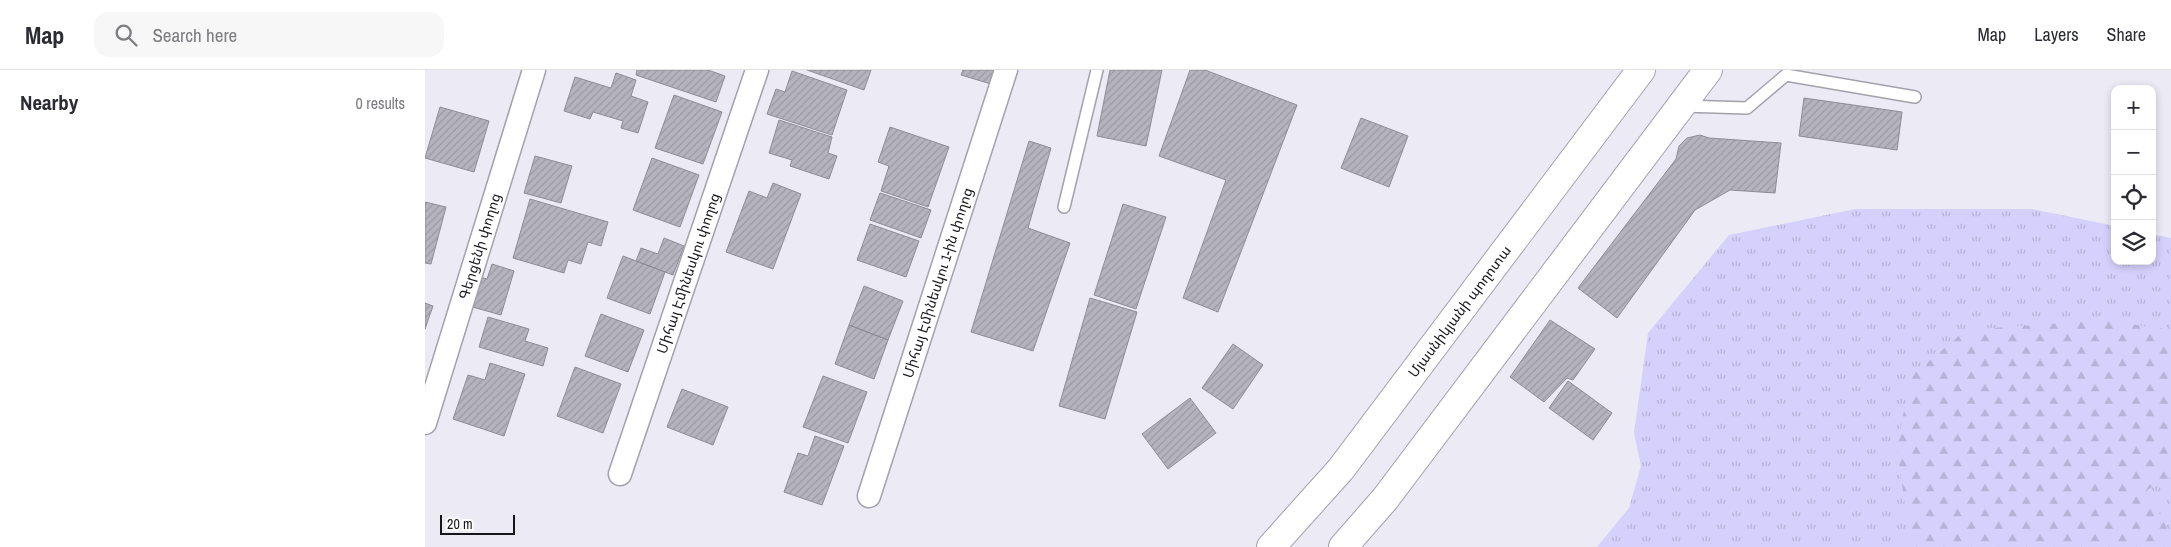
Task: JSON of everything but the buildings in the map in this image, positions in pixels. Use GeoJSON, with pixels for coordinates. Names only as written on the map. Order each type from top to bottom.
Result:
{"type":"FeatureCollection","features":[{"type":"Feature","properties":{"kind":"highway","name":"Մյասնիկյանի պողոտա"},"geometry":{"type":"LineString","coordinates":[[1271,547],[1341,469],[1641,70]]}},
{"type":"Feature","properties":{"kind":"highway"},"geometry":{"type":"LineString","coordinates":[[1343,547],[1385,499],[1708,70]]}},
{"type":"Feature","properties":{"kind":"street","name":"Գերցենի փողոց"},"geometry":{"type":"LineString","coordinates":[[425,423],[534,70]]}},
{"type":"Feature","properties":{"kind":"street","name":"Միհայ Էմինեսկու փողոց"},"geometry":{"type":"LineString","coordinates":[[620,474],[757,70]]}},
{"type":"Feature","properties":{"kind":"street","name":"Միհայ Էմինեսկու 1-ին փողոց"},"geometry":{"type":"LineString","coordinates":[[869,496],[1006,70]]}},
{"type":"Feature","properties":{"kind":"lane"},"geometry":{"type":"LineString","coordinates":[[1064,208],[1097,70]]}},
{"type":"Feature","properties":{"kind":"lane"},"geometry":{"type":"LineString","coordinates":[[1681,106],[1747,108],[1786,74],[1915,97]]}},
{"type":"Feature","properties":{"kind":"green space"},"geometry":{"type":"Polygon","coordinates":[[[1855,209],[2032,209],[2111,225],[2111,265],[2156,265],[2156,235],[2171,238],[2171,547],[1597,547],[1629,508],[1641,466],[1634,433],[1648,333],[1729,235],[1855,209]]]}},
{"type":"Feature","properties":{"kind":"green space"},"geometry":{"type":"Polygon","coordinates":[[[2103,320],[2171,330],[2171,477],[2147,490],[2171,536],[2171,547],[1911,547],[1897,449],[1910,377],[1966,330],[2103,320]]]}}]}
